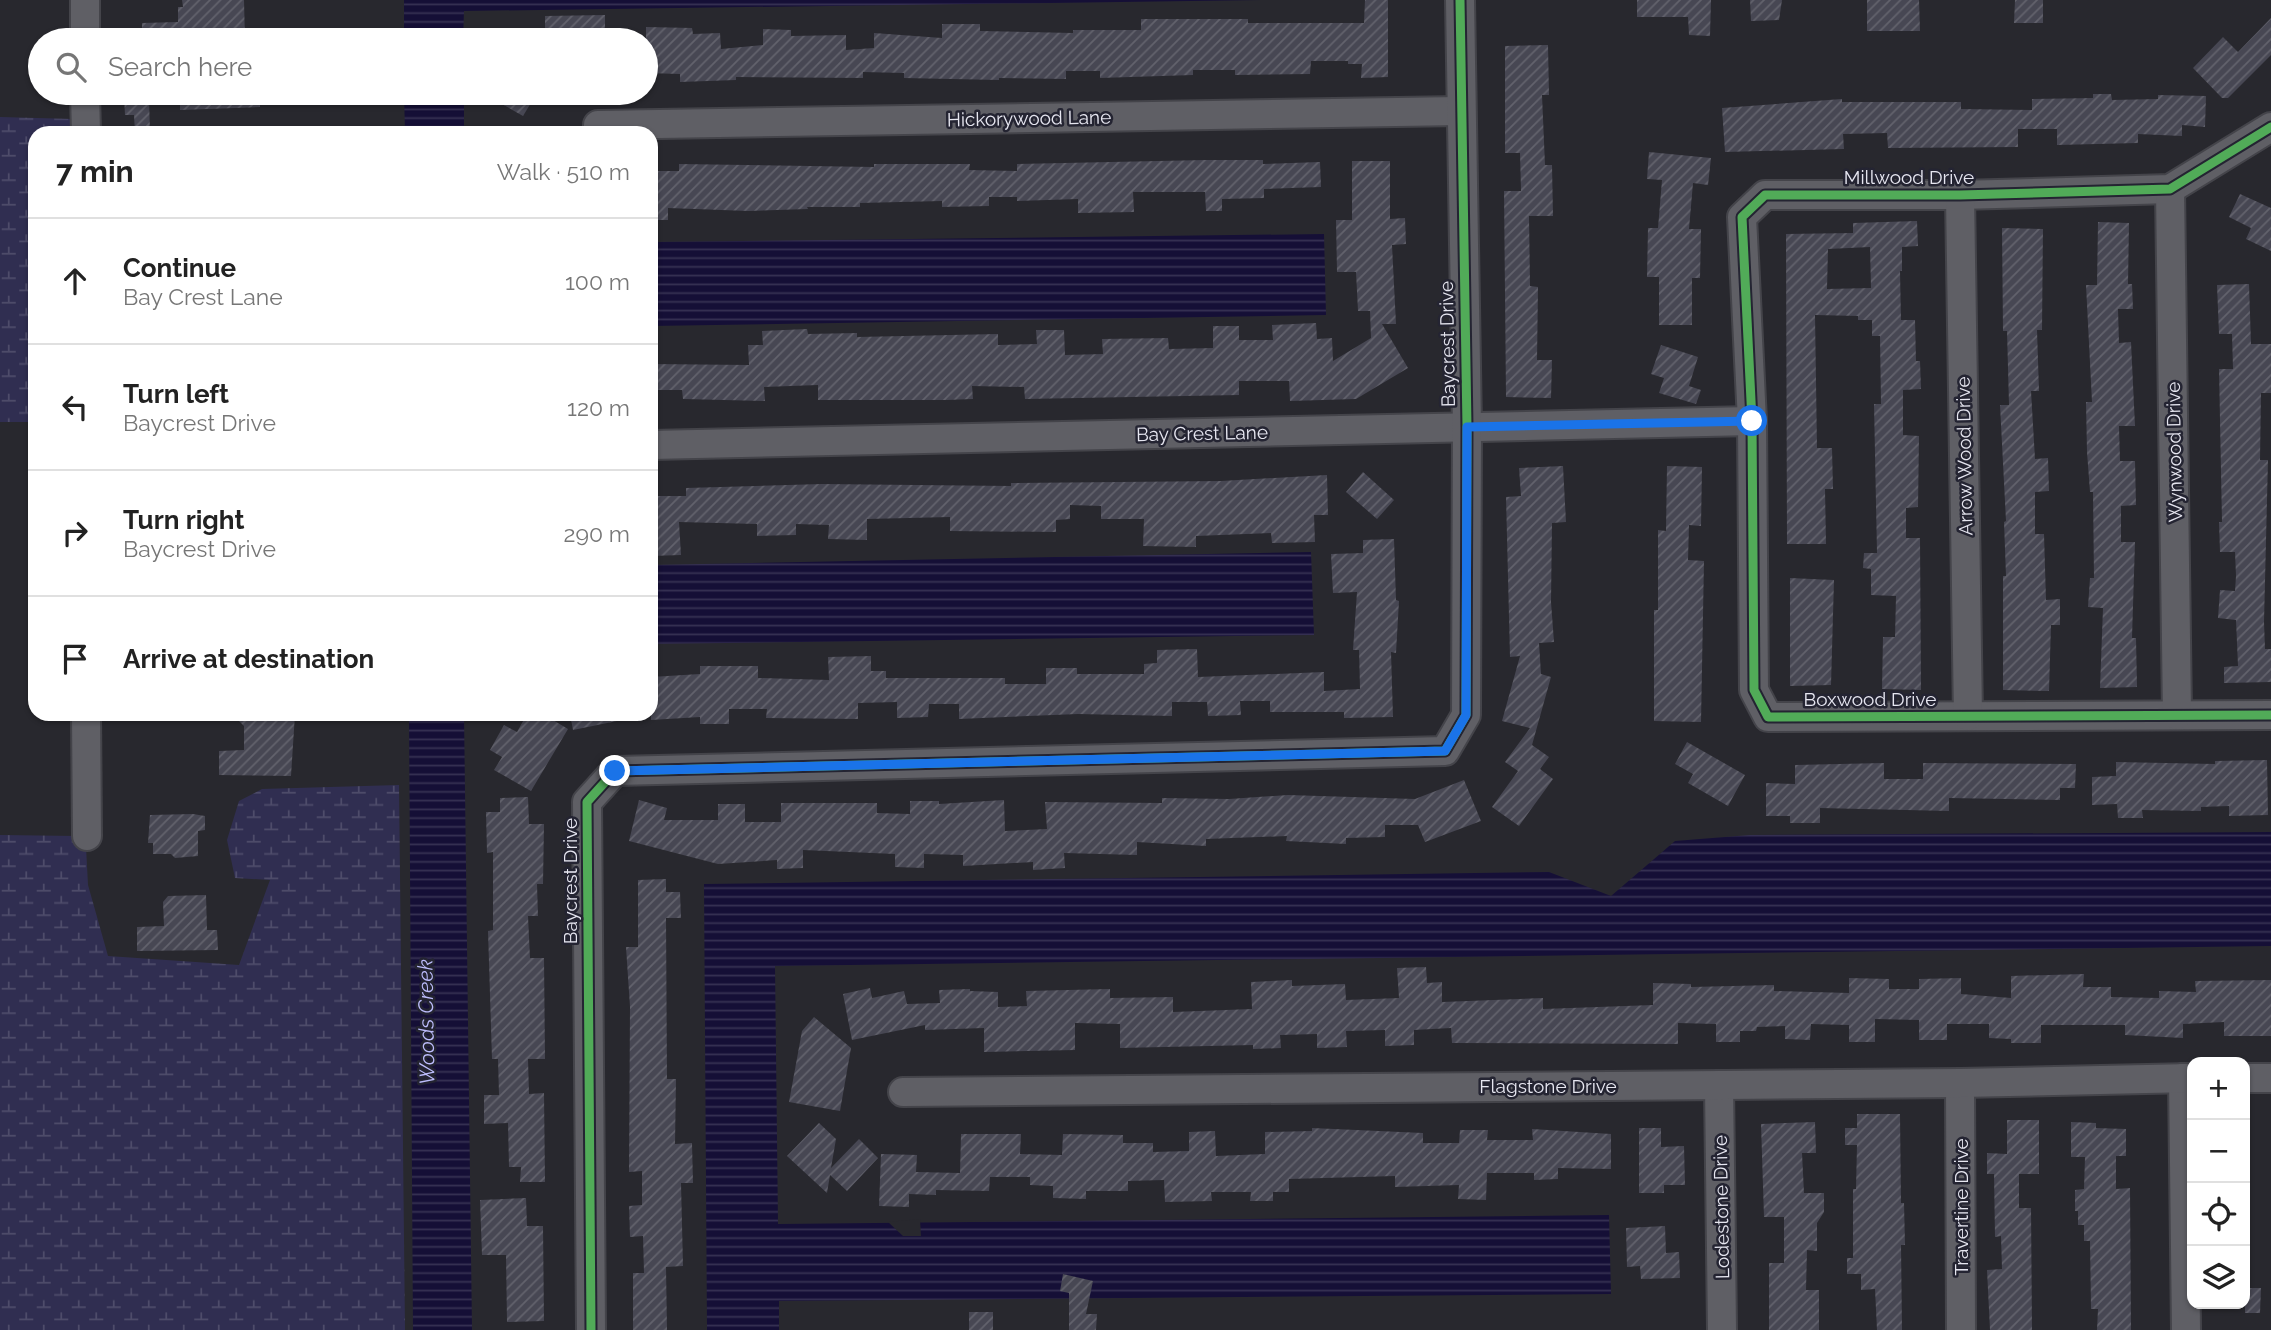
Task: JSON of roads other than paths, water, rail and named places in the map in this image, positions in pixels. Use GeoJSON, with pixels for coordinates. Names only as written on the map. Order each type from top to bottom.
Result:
{"type":"FeatureCollection","features":[{"type":"Feature","properties":{"kind":"street"},"geometry":{"type":"LineString","coordinates":[[85,0],[85,28]]}},
{"type":"Feature","properties":{"kind":"street","name":"Baycrest Drive"},"geometry":{"type":"LineString","coordinates":[[591,1330],[587,802],[615,771],[1445,751],[1466,715],[1467,427],[1460,0]]}},
{"type":"Feature","properties":{"kind":"street"},"geometry":{"type":"LineString","coordinates":[[86,105],[86,126]]}},
{"type":"Feature","properties":{"kind":"street","name":"Hickorywood Lane"},"geometry":{"type":"LineString","coordinates":[[598,125],[1460,111]]}},
{"type":"Feature","properties":{"kind":"street","name":"Millwood Drive"},"geometry":{"type":"LineString","coordinates":[[1752,421],[1742,217],[1765,195],[1960,195],[2170,189],[2269,132]]}},
{"type":"Feature","properties":{"kind":"street","name":"Wynwood Drive"},"geometry":{"type":"LineString","coordinates":[[2170,189],[2177,715]]}},
{"type":"Feature","properties":{"kind":"street","name":"Arrow Wood Drive"},"geometry":{"type":"LineString","coordinates":[[1960,195],[1968,716]]}},
{"type":"Feature","properties":{"kind":"street","name":"Bay Crest Lane"},"geometry":{"type":"LineString","coordinates":[[658,445],[1752,421]]}},
{"type":"Feature","properties":{"kind":"street","name":"Boxwood Drive"},"geometry":{"type":"LineString","coordinates":[[1752,421],[1754,690],[1768,717],[2271,715]]}},
{"type":"Feature","properties":{"kind":"street"},"geometry":{"type":"LineString","coordinates":[[86,721],[87,836]]}},
{"type":"Feature","properties":{"kind":"street","name":"Flagstone Drive"},"geometry":{"type":"LineString","coordinates":[[903,1092],[1960,1083],[2187,1078]]}},
{"type":"Feature","properties":{"kind":"street"},"geometry":{"type":"LineString","coordinates":[[2250,1078],[2271,1078]]}},
{"type":"Feature","properties":{"kind":"street","name":"Travertine Drive"},"geometry":{"type":"LineString","coordinates":[[1960,1083],[1961,1330]]}},
{"type":"Feature","properties":{"kind":"street","name":"Lodestone Drive"},"geometry":{"type":"LineString","coordinates":[[1719,1085],[1722,1330]]}},
{"type":"Feature","properties":{"kind":"street"},"geometry":{"type":"LineString","coordinates":[[2186,1330],[2188,1120]]}},
{"type":"Feature","properties":{"kind":"water"},"geometry":{"type":"Polygon","coordinates":[[[404,0],[1262,0],[464,11],[463,28],[404,28],[404,0]]]}},
{"type":"Feature","properties":{"kind":"water"},"geometry":{"type":"Polygon","coordinates":[[[404,105],[464,105],[464,126],[405,126],[404,105]]]}},
{"type":"Feature","properties":{"kind":"water"},"geometry":{"type":"Polygon","coordinates":[[[1324,234],[1326,315],[658,326],[658,242],[1324,234]]]}},
{"type":"Feature","properties":{"kind":"water"},"geometry":{"type":"Polygon","coordinates":[[[1311,552],[1314,635],[658,644],[658,565],[1311,552]]]}},
{"type":"Feature","properties":{"kind":"water","name":"Woods Creek"},"geometry":{"type":"Polygon","coordinates":[[[409,721],[464,721],[472,1330],[413,1330],[409,721]]]}},
{"type":"Feature","properties":{"kind":"water"},"geometry":{"type":"Polygon","coordinates":[[[2271,832],[2271,946],[775,966],[778,1224],[1609,1215],[1611,1294],[779,1301],[779,1330],[707,1330],[704,884],[1549,872],[1611,896],[1675,841],[1750,835],[2271,832]]]}}]}
